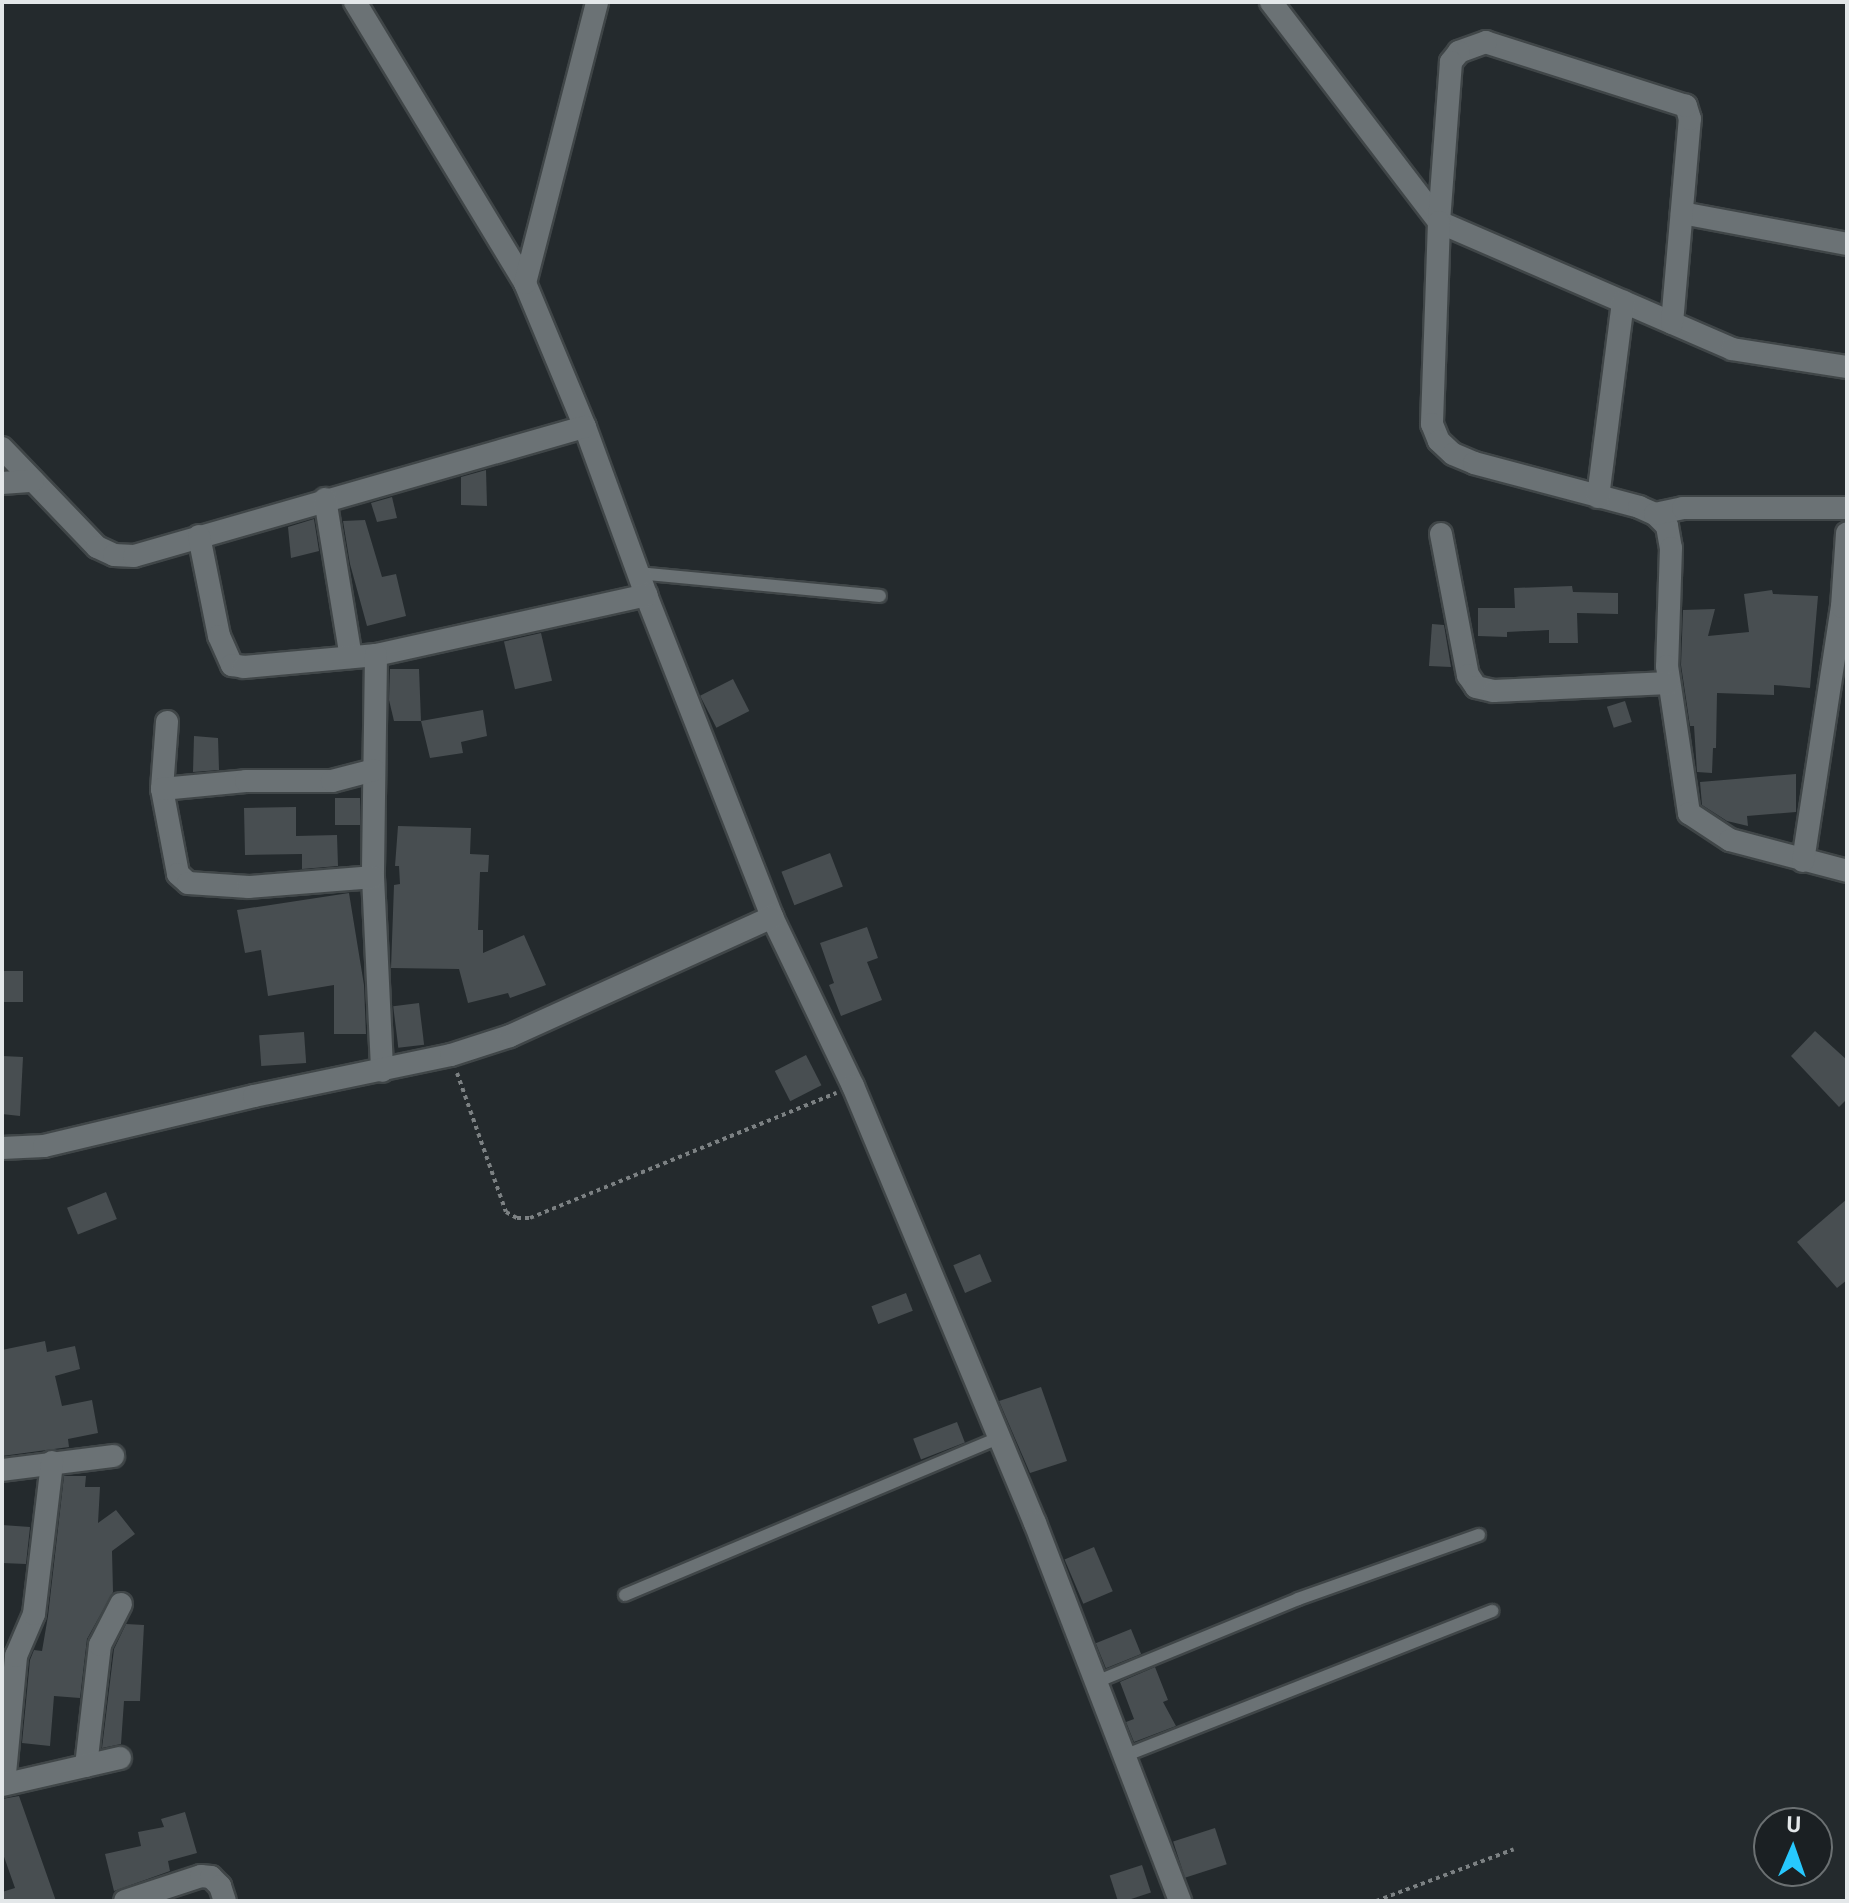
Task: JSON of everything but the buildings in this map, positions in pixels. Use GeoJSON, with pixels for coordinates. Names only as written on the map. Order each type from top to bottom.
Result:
{"type":"FeatureCollection","features":[{"type":"Feature","properties":{"kind":"street"},"geometry":{"type":"LineString","coordinates":[[355,2],[525,283],[585,427],[646,595],[772,917],[853,1086],[999,1438],[1180,1901]]}},
{"type":"Feature","properties":{"kind":"street"},"geometry":{"type":"LineString","coordinates":[[525,283],[597,2]]}},
{"type":"Feature","properties":{"kind":"street"},"geometry":{"type":"LineString","coordinates":[[1271,2],[1439,222],[1732,349],[1847,367]]}},
{"type":"Feature","properties":{"kind":"street"},"geometry":{"type":"LineString","coordinates":[[1672,323],[1690,119],[1686,106],[1479,42],[1459,52],[1451,62],[1439,222],[1432,424],[1439,441],[1453,454],[1474,463],[1655,514],[1667,526],[1671,548],[1667,666],[1689,813],[1730,840],[1847,871]]}},
{"type":"Feature","properties":{"kind":"street"},"geometry":{"type":"LineString","coordinates":[[1682,213],[1847,244]]}},
{"type":"Feature","properties":{"kind":"street"},"geometry":{"type":"LineString","coordinates":[[1598,497],[1623,302]]}},
{"type":"Feature","properties":{"kind":"street"},"geometry":{"type":"LineString","coordinates":[[2,448],[97,547],[114,555],[134,556],[585,427]]}},
{"type":"Feature","properties":{"kind":"street"},"geometry":{"type":"LineString","coordinates":[[2,483],[33,481]]}},
{"type":"Feature","properties":{"kind":"street"},"geometry":{"type":"LineString","coordinates":[[325,499],[351,657]]}},
{"type":"Feature","properties":{"kind":"street"},"geometry":{"type":"LineString","coordinates":[[1655,514],[1683,508],[1847,508]]}},
{"type":"Feature","properties":{"kind":"street"},"geometry":{"type":"LineString","coordinates":[[1441,534],[1468,675],[1476,687],[1494,691],[1669,683]]}},
{"type":"Feature","properties":{"kind":"street"},"geometry":{"type":"LineString","coordinates":[[199,536],[219,636],[232,665],[244,667],[376,655],[646,595]]}},
{"type":"Feature","properties":{"kind":"street"},"geometry":{"type":"LineString","coordinates":[[1803,861],[1842,607],[1847,536]]}},
{"type":"Feature","properties":{"kind":"street"},"geometry":{"type":"LineString","coordinates":[[376,655],[373,877],[382,1071]]}},
{"type":"Feature","properties":{"kind":"street"},"geometry":{"type":"LineString","coordinates":[[167,722],[162,789],[178,874],[188,883],[249,887],[373,877]]}},
{"type":"Feature","properties":{"kind":"street"},"geometry":{"type":"LineString","coordinates":[[162,789],[246,781],[332,781],[374,770]]}},
{"type":"Feature","properties":{"kind":"street"},"geometry":{"type":"LineString","coordinates":[[2,1148],[44,1146],[254,1096],[451,1055],[510,1036],[772,917]]}},
{"type":"Feature","properties":{"kind":"street"},"geometry":{"type":"LineString","coordinates":[[2,1470],[113,1456]]}},
{"type":"Feature","properties":{"kind":"street"},"geometry":{"type":"LineString","coordinates":[[52,1462],[34,1614],[16,1656],[3,1785],[120,1758]]}},
{"type":"Feature","properties":{"kind":"street"},"geometry":{"type":"LineString","coordinates":[[86,1766],[100,1645],[121,1604]]}},
{"type":"Feature","properties":{"kind":"street"},"geometry":{"type":"LineString","coordinates":[[125,1901],[201,1876],[211,1877],[220,1886],[225,1901]]}},
{"type":"Feature","properties":{"kind":"lane"},"geometry":{"type":"LineString","coordinates":[[638,573],[880,596]]}},
{"type":"Feature","properties":{"kind":"lane"},"geometry":{"type":"LineString","coordinates":[[625,1595],[999,1438]]}},
{"type":"Feature","properties":{"kind":"lane"},"geometry":{"type":"LineString","coordinates":[[1096,1682],[1298,1599],[1479,1535]]}},
{"type":"Feature","properties":{"kind":"lane"},"geometry":{"type":"LineString","coordinates":[[1124,1756],[1492,1611]]}},
{"type":"Feature","properties":{"kind":"path"},"geometry":{"type":"LineString","coordinates":[[451,1055],[506,1212],[517,1218],[530,1218],[853,1086]]}},
{"type":"Feature","properties":{"kind":"path"},"geometry":{"type":"LineString","coordinates":[[1376,1901],[1514,1849]]}}]}
